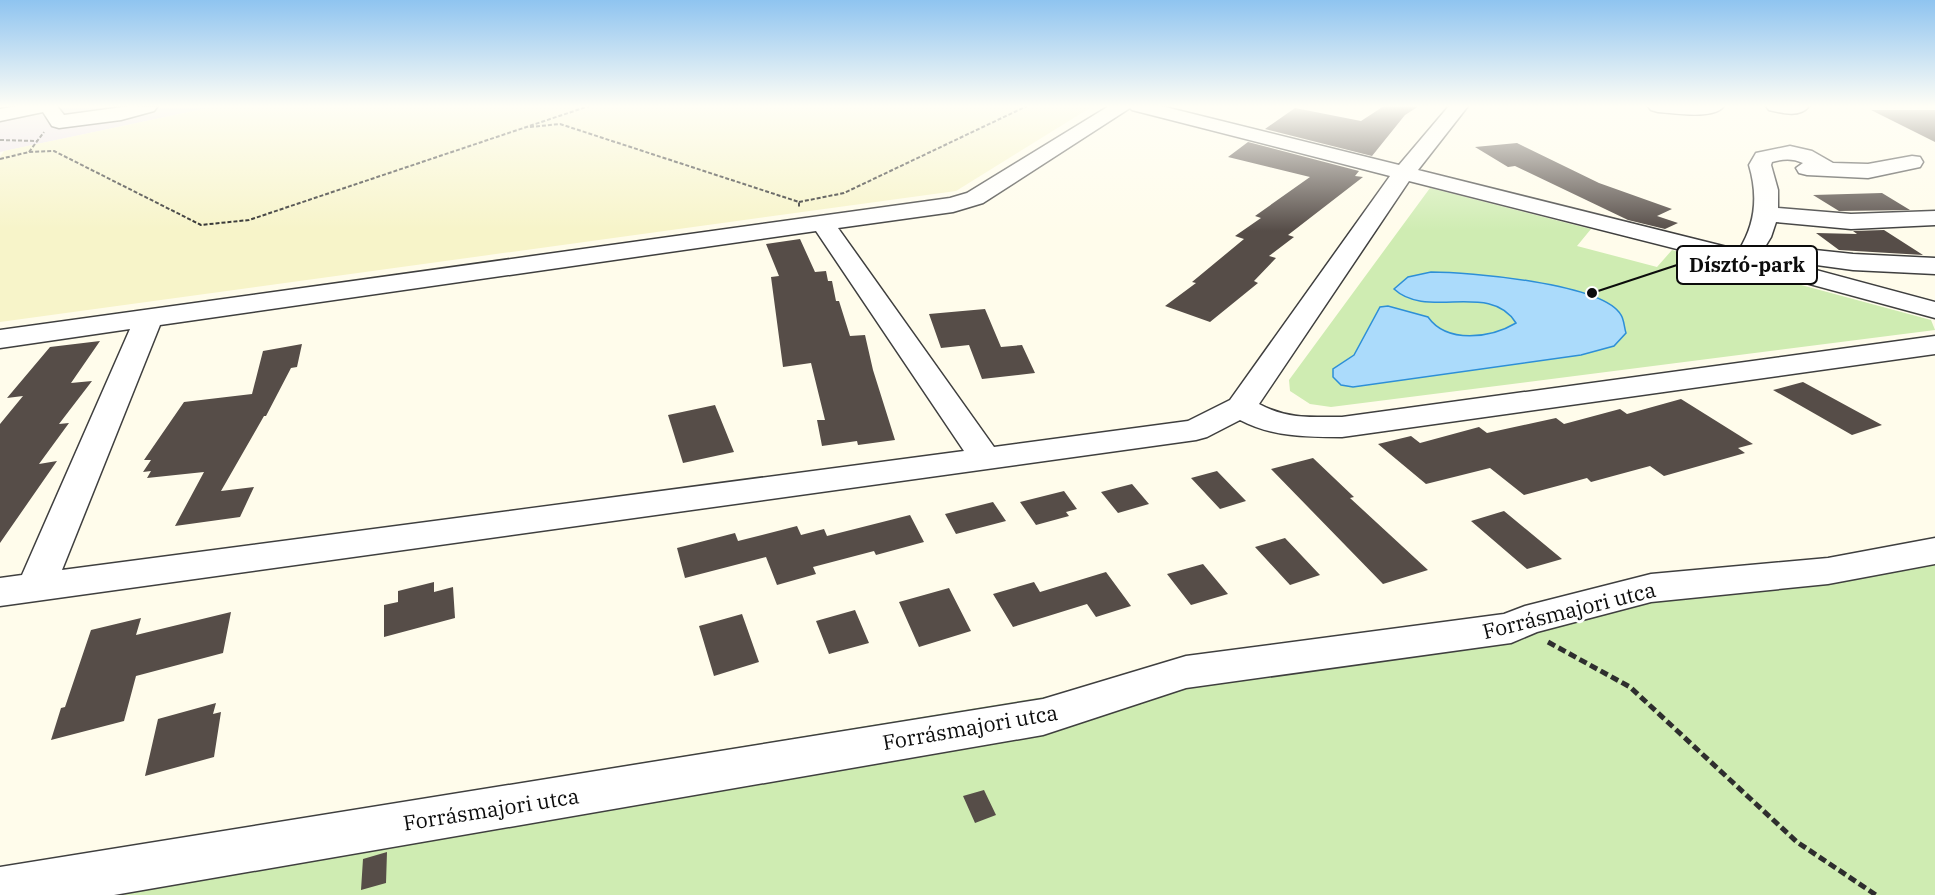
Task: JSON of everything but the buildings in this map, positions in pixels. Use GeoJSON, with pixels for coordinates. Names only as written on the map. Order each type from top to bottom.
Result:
{"type":"FeatureCollection","features":[{"type":"Feature","properties":{"kind":"street"},"geometry":{"type":"LineString","coordinates":[[0,339],[953,205],[975,198],[1055,148]]}},
{"type":"Feature","properties":{"kind":"street"},"geometry":{"type":"LineString","coordinates":[[1301,148],[1403,174],[1750,253],[1935,310]]}},
{"type":"Feature","properties":{"kind":"street"},"geometry":{"type":"LineString","coordinates":[[0,592],[1196,430],[1241,407],[1403,174],[1425,148]]}},
{"type":"Feature","properties":{"kind":"street"},"geometry":{"type":"LineString","coordinates":[[1750,253],[1767,214],[1766,178],[1760,165],[1764,158],[1786,150],[1813,159],[1818,169],[1868,171],[1912,162]]}},
{"type":"Feature","properties":{"kind":"street"},"geometry":{"type":"LineString","coordinates":[[1767,214],[1808,221],[1853,223],[1935,218]]}},
{"type":"Feature","properties":{"kind":"street"},"geometry":{"type":"LineString","coordinates":[[823,224],[986,459]]}},
{"type":"Feature","properties":{"kind":"street"},"geometry":{"type":"LineString","coordinates":[[1750,253],[1935,266]]}},
{"type":"Feature","properties":{"kind":"street"},"geometry":{"type":"LineString","coordinates":[[36,587],[149,318]]}},
{"type":"Feature","properties":{"kind":"street"},"geometry":{"type":"LineString","coordinates":[[1241,407],[1266,421],[1299,427],[1342,427],[1935,345]]}},
{"type":"Feature","properties":{"kind":"street","name":"Forrásmajori utca"},"geometry":{"type":"LineString","coordinates":[[0,891],[1043,717],[1186,672],[1511,628],[1525,621],[1651,588],[1828,571],[1935,551]]}},
{"type":"Feature","properties":{"kind":"path"},"geometry":{"type":"LineString","coordinates":[[0,159],[29,152],[54,151],[201,225],[249,220],[465,148]]}},
{"type":"Feature","properties":{"kind":"path"},"geometry":{"type":"LineString","coordinates":[[633,148],[799,202],[844,193],[939,148]]}},
{"type":"Feature","properties":{"kind":"path"},"geometry":{"type":"LineString","coordinates":[[799,202],[799,217],[823,224]]}},
{"type":"Feature","properties":{"kind":"path"},"geometry":{"type":"LineString","coordinates":[[1511,628],[1560,647],[1630,687],[1797,842],[1876,895]]}},
{"type":"Feature","properties":{"kind":"shaded area"},"geometry":{"type":"Polygon","coordinates":[[[0,148],[20,148],[0,152],[0,148]]]}},
{"type":"Feature","properties":{"kind":"shaded area"},"geometry":{"type":"Polygon","coordinates":[[[19,148],[1026,148],[956,191],[0,322],[0,157],[4,151],[19,148]]]}},
{"type":"Feature","properties":{"kind":"green space"},"geometry":{"type":"Polygon","coordinates":[[[1430,188],[1591,229],[1577,246],[1657,267],[1672,250],[1931,320],[1935,330],[1331,407],[1310,404],[1290,391],[1289,380],[1430,188]]]}},
{"type":"Feature","properties":{"kind":"green space"},"geometry":{"type":"Polygon","coordinates":[[[1935,552],[1935,895],[0,895],[0,867],[1935,552]]]}},
{"type":"Feature","properties":{"kind":"water"},"geometry":{"type":"Polygon","coordinates":[[[1431,272],[1502,277],[1562,287],[1589,295],[1609,304],[1621,315],[1626,333],[1614,346],[1581,355],[1353,387],[1341,385],[1333,377],[1333,369],[1354,355],[1380,307],[1388,306],[1428,317],[1436,326],[1458,335],[1482,335],[1516,323],[1505,311],[1491,304],[1423,301],[1408,298],[1394,289],[1408,277],[1431,272]]]}},
{"type":"Feature","properties":{"kind":"place","name":"Dísztó-park"},"geometry":{"type":"Point","coordinates":[1592,293]}}]}
